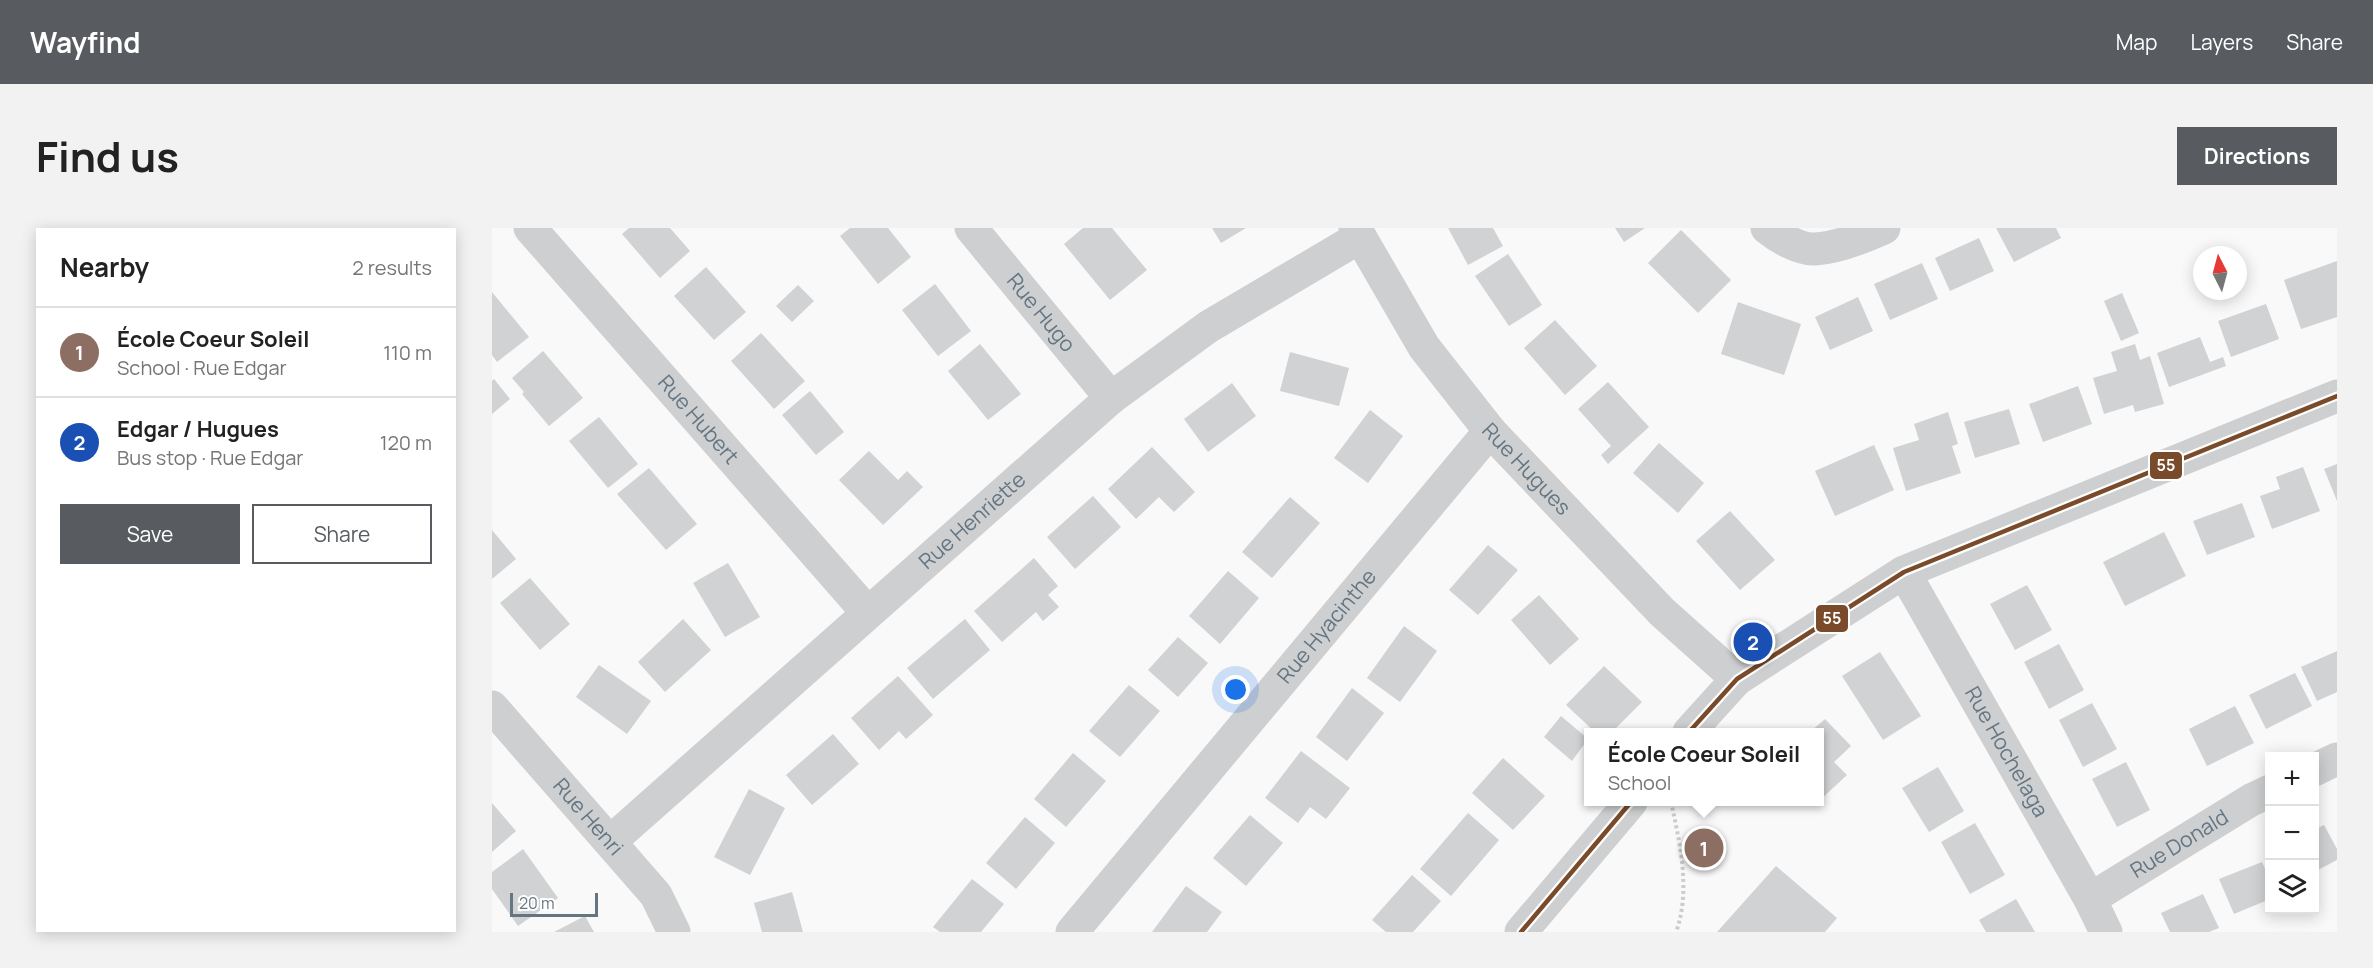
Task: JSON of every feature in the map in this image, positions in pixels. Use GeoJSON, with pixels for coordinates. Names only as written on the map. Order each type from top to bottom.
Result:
{"type":"FeatureCollection","features":[{"type":"Feature","properties":{"kind":"street","name":"Rue Hubert"},"geometry":{"type":"LineString","coordinates":[[530,228],[867,612]]}},
{"type":"Feature","properties":{"kind":"street","name":"Rue Hugo"},"geometry":{"type":"LineString","coordinates":[[971,228],[1111,398]]}},
{"type":"Feature","properties":{"kind":"street"},"geometry":{"type":"LineString","coordinates":[[1767,228],[1780,239],[1813,250],[1865,236],[1884,228]]}},
{"type":"Feature","properties":{"kind":"street","name":"Rue Henriette"},"geometry":{"type":"LineString","coordinates":[[611,841],[1111,398],[1208,327],[1358,233]]}},
{"type":"Feature","properties":{"kind":"street","name":"Rue Hugues"},"geometry":{"type":"LineString","coordinates":[[1358,233],[1424,347],[1490,431],[1662,612],[1737,679]]}},
{"type":"Feature","properties":{"kind":"street"},"geometry":{"type":"LineString","coordinates":[[1693,728],[1737,679],[1904,572],[2337,396]]}},
{"type":"Feature","properties":{"kind":"street","name":"Rue Hyacinthe"},"geometry":{"type":"LineString","coordinates":[[1072,932],[1490,431]]}},
{"type":"Feature","properties":{"kind":"street","name":"Rue Hochelaga"},"geometry":{"type":"LineString","coordinates":[[1904,572],[2106,932]]}},
{"type":"Feature","properties":{"kind":"street","name":"Rue Henri"},"geometry":{"type":"LineString","coordinates":[[492,707],[656,895],[674,932]]}},
{"type":"Feature","properties":{"kind":"street"},"geometry":{"type":"LineString","coordinates":[[2319,768],[2337,759]]}},
{"type":"Feature","properties":{"kind":"street","name":"Rue Donald"},"geometry":{"type":"LineString","coordinates":[[2090,900],[2265,793]]}},
{"type":"Feature","properties":{"kind":"street"},"geometry":{"type":"LineString","coordinates":[[1521,932],[1627,806]]}},
{"type":"Feature","properties":{"kind":"path"},"geometry":{"type":"LineString","coordinates":[[1672,806],[1682,848],[1683,913],[1676,932]]}},
{"type":"Feature","properties":{"kind":"building"},"geometry":{"type":"Polygon","coordinates":[[[629,228],[670,228],[690,251],[660,278],[622,234],[629,228]]]}},
{"type":"Feature","properties":{"kind":"building"},"geometry":{"type":"Polygon","coordinates":[[[850,228],[888,228],[911,257],[878,284],[840,236],[850,228]]]}},
{"type":"Feature","properties":{"kind":"building"},"geometry":{"type":"Polygon","coordinates":[[[1083,228],[1112,228],[1147,270],[1110,300],[1064,244],[1083,228]]]}},
{"type":"Feature","properties":{"kind":"building"},"geometry":{"type":"Polygon","coordinates":[[[1212,228],[1246,228],[1221,243],[1212,228]]]}},
{"type":"Feature","properties":{"kind":"building"},"geometry":{"type":"Polygon","coordinates":[[[1448,228],[1493,228],[1503,246],[1468,265],[1448,228]]]}},
{"type":"Feature","properties":{"kind":"building"},"geometry":{"type":"Polygon","coordinates":[[[1615,228],[1645,228],[1624,242],[1615,228]]]}},
{"type":"Feature","properties":{"kind":"building"},"geometry":{"type":"Polygon","coordinates":[[[1996,228],[2056,228],[2061,238],[2014,262],[1996,228]]]}},
{"type":"Feature","properties":{"kind":"building"},"geometry":{"type":"Polygon","coordinates":[[[1681,230],[1731,280],[1698,313],[1648,263],[1681,230]]]}},
{"type":"Feature","properties":{"kind":"building"},"geometry":{"type":"Polygon","coordinates":[[[1979,238],[1994,271],[1950,291],[1935,258],[1979,238]]]}},
{"type":"Feature","properties":{"kind":"building"},"geometry":{"type":"Polygon","coordinates":[[[1508,254],[1542,305],[1509,326],[1475,276],[1508,254]]]}},
{"type":"Feature","properties":{"kind":"building"},"geometry":{"type":"Polygon","coordinates":[[[2337,261],[2337,317],[2301,329],[2284,280],[2337,261]]]}},
{"type":"Feature","properties":{"kind":"building"},"geometry":{"type":"Polygon","coordinates":[[[1922,263],[1938,299],[1890,320],[1874,284],[1922,263]]]}},
{"type":"Feature","properties":{"kind":"building"},"geometry":{"type":"Polygon","coordinates":[[[706,267],[746,312],[714,340],[674,296],[706,267]]]}},
{"type":"Feature","properties":{"kind":"building"},"geometry":{"type":"Polygon","coordinates":[[[935,284],[971,331],[938,356],[902,310],[935,284]]]}},
{"type":"Feature","properties":{"kind":"building"},"geometry":{"type":"Polygon","coordinates":[[[798,285],[814,301],[792,322],[776,306],[798,285]]]}},
{"type":"Feature","properties":{"kind":"building"},"geometry":{"type":"Polygon","coordinates":[[[492,292],[529,337],[497,362],[492,355],[492,292]]]}},
{"type":"Feature","properties":{"kind":"building"},"geometry":{"type":"Polygon","coordinates":[[[2122,293],[2139,333],[2121,341],[2104,301],[2122,293]]]}},
{"type":"Feature","properties":{"kind":"building"},"geometry":{"type":"Polygon","coordinates":[[[1858,297],[1873,331],[1830,350],[1815,317],[1858,297]]]}},
{"type":"Feature","properties":{"kind":"building"},"geometry":{"type":"Polygon","coordinates":[[[1738,302],[1801,324],[1784,375],[1721,354],[1738,302]]]}},
{"type":"Feature","properties":{"kind":"building"},"geometry":{"type":"Polygon","coordinates":[[[2266,304],[2279,339],[2231,357],[2218,321],[2266,304]]]}},
{"type":"Feature","properties":{"kind":"building"},"geometry":{"type":"Polygon","coordinates":[[[1555,320],[1597,366],[1565,395],[1524,348],[1555,320]]]}},
{"type":"Feature","properties":{"kind":"building"},"geometry":{"type":"Polygon","coordinates":[[[761,333],[805,381],[774,409],[731,361],[761,333]]]}},
{"type":"Feature","properties":{"kind":"building"},"geometry":{"type":"Polygon","coordinates":[[[2200,337],[2210,362],[2223,357],[2226,366],[2169,387],[2157,353],[2200,337]]]}},
{"type":"Feature","properties":{"kind":"building"},"geometry":{"type":"Polygon","coordinates":[[[980,344],[1021,394],[988,420],[948,371],[980,344]]]}},
{"type":"Feature","properties":{"kind":"building"},"geometry":{"type":"Polygon","coordinates":[[[2135,344],[2140,360],[2150,356],[2164,404],[2135,412],[2133,405],[2104,414],[2093,378],[2117,371],[2111,352],[2135,344]]]}},
{"type":"Feature","properties":{"kind":"building"},"geometry":{"type":"Polygon","coordinates":[[[543,351],[583,398],[549,426],[522,394],[524,392],[512,378],[543,351]]]}},
{"type":"Feature","properties":{"kind":"building"},"geometry":{"type":"Polygon","coordinates":[[[1290,352],[1349,368],[1339,406],[1280,391],[1290,352]]]}},
{"type":"Feature","properties":{"kind":"building"},"geometry":{"type":"Polygon","coordinates":[[[494,379],[510,399],[492,414],[492,381],[494,379]]]}},
{"type":"Feature","properties":{"kind":"building"},"geometry":{"type":"Polygon","coordinates":[[[1608,382],[1649,427],[1608,464],[1601,455],[1611,446],[1578,409],[1608,382]]]}},
{"type":"Feature","properties":{"kind":"building"},"geometry":{"type":"Polygon","coordinates":[[[1232,383],[1256,416],[1208,452],[1184,419],[1232,383]]]}},
{"type":"Feature","properties":{"kind":"building"},"geometry":{"type":"Polygon","coordinates":[[[2078,386],[2092,424],[2043,442],[2029,404],[2078,386]]]}},
{"type":"Feature","properties":{"kind":"building"},"geometry":{"type":"Polygon","coordinates":[[[810,391],[844,432],[816,455],[782,415],[810,391]]]}},
{"type":"Feature","properties":{"kind":"building"},"geometry":{"type":"Polygon","coordinates":[[[2009,409],[2020,444],[1975,458],[1964,422],[2009,409]]]}},
{"type":"Feature","properties":{"kind":"building"},"geometry":{"type":"Polygon","coordinates":[[[1370,410],[1403,436],[1368,483],[1334,458],[1370,410]]]}},
{"type":"Feature","properties":{"kind":"building"},"geometry":{"type":"Polygon","coordinates":[[[1948,412],[1958,444],[1952,446],[1961,473],[1906,491],[1893,448],[1919,440],[1914,424],[1948,412]]]}},
{"type":"Feature","properties":{"kind":"building"},"geometry":{"type":"Polygon","coordinates":[[[599,417],[638,464],[608,488],[569,441],[599,417]]]}},
{"type":"Feature","properties":{"kind":"building"},"geometry":{"type":"Polygon","coordinates":[[[1659,443],[1704,483],[1678,513],[1633,473],[1659,443]]]}},
{"type":"Feature","properties":{"kind":"building"},"geometry":{"type":"Polygon","coordinates":[[[1874,445],[1894,490],[1835,516],[1815,471],[1874,445]]]}},
{"type":"Feature","properties":{"kind":"building"},"geometry":{"type":"Polygon","coordinates":[[[1152,447],[1195,492],[1174,512],[1159,497],[1136,519],[1108,489],[1152,447]]]}},
{"type":"Feature","properties":{"kind":"building"},"geometry":{"type":"Polygon","coordinates":[[[869,451],[898,480],[907,471],[923,487],[883,525],[839,480],[869,451]]]}},
{"type":"Feature","properties":{"kind":"building"},"geometry":{"type":"Polygon","coordinates":[[[2337,464],[2337,501],[2324,469],[2337,464]]]}},
{"type":"Feature","properties":{"kind":"building"},"geometry":{"type":"Polygon","coordinates":[[[2303,467],[2320,511],[2272,529],[2260,496],[2280,489],[2276,477],[2303,467]]]}},
{"type":"Feature","properties":{"kind":"building"},"geometry":{"type":"Polygon","coordinates":[[[649,468],[697,524],[666,550],[617,494],[649,468]]]}},
{"type":"Feature","properties":{"kind":"building"},"geometry":{"type":"Polygon","coordinates":[[[1093,496],[1121,527],[1075,569],[1047,537],[1093,496]]]}},
{"type":"Feature","properties":{"kind":"building"},"geometry":{"type":"Polygon","coordinates":[[[1290,497],[1320,523],[1272,578],[1242,552],[1290,497]]]}},
{"type":"Feature","properties":{"kind":"building"},"geometry":{"type":"Polygon","coordinates":[[[2242,503],[2255,537],[2207,555],[2193,521],[2242,503]]]}},
{"type":"Feature","properties":{"kind":"building"},"geometry":{"type":"Polygon","coordinates":[[[1730,511],[1775,560],[1740,590],[1696,541],[1730,511]]]}},
{"type":"Feature","properties":{"kind":"building"},"geometry":{"type":"Polygon","coordinates":[[[492,530],[516,559],[492,579],[492,530]]]}},
{"type":"Feature","properties":{"kind":"building"},"geometry":{"type":"Polygon","coordinates":[[[2164,532],[2186,576],[2125,606],[2103,562],[2164,532]]]}},
{"type":"Feature","properties":{"kind":"building"},"geometry":{"type":"Polygon","coordinates":[[[1488,545],[1518,570],[1478,615],[1449,590],[1488,545]]]}},
{"type":"Feature","properties":{"kind":"building"},"geometry":{"type":"Polygon","coordinates":[[[1034,558],[1058,586],[1048,595],[1059,607],[1043,621],[1036,612],[1002,642],[974,611],[1034,558]]]}},
{"type":"Feature","properties":{"kind":"building"},"geometry":{"type":"Polygon","coordinates":[[[728,563],[760,617],[725,637],[693,583],[728,563]]]}},
{"type":"Feature","properties":{"kind":"building"},"geometry":{"type":"Polygon","coordinates":[[[1228,571],[1259,598],[1220,644],[1189,616],[1228,571]]]}},
{"type":"Feature","properties":{"kind":"building"},"geometry":{"type":"Polygon","coordinates":[[[530,578],[570,624],[540,650],[500,603],[530,578]]]}},
{"type":"Feature","properties":{"kind":"building"},"geometry":{"type":"Polygon","coordinates":[[[2027,585],[2052,630],[2015,650],[1990,604],[2027,585]]]}},
{"type":"Feature","properties":{"kind":"building"},"geometry":{"type":"Polygon","coordinates":[[[1539,595],[1579,639],[1550,665],[1511,620],[1539,595]]]}},
{"type":"Feature","properties":{"kind":"building"},"geometry":{"type":"Polygon","coordinates":[[[683,619],[711,650],[665,692],[638,662],[683,619]]]}},
{"type":"Feature","properties":{"kind":"building"},"geometry":{"type":"Polygon","coordinates":[[[965,619],[990,650],[933,699],[907,668],[965,619]]]}},
{"type":"Feature","properties":{"kind":"building"},"geometry":{"type":"Polygon","coordinates":[[[1404,626],[1437,651],[1400,702],[1367,678],[1404,626]]]}},
{"type":"Feature","properties":{"kind":"building"},"geometry":{"type":"Polygon","coordinates":[[[1178,637],[1208,663],[1178,697],[1148,670],[1178,637]]]}},
{"type":"Feature","properties":{"kind":"building"},"geometry":{"type":"Polygon","coordinates":[[[2059,644],[2084,690],[2049,709],[2024,662],[2059,644]]]}},
{"type":"Feature","properties":{"kind":"building"},"geometry":{"type":"Polygon","coordinates":[[[2337,651],[2337,692],[2317,701],[2301,667],[2337,651]]]}},
{"type":"Feature","properties":{"kind":"building"},"geometry":{"type":"Polygon","coordinates":[[[1880,652],[1921,716],[1883,740],[1842,676],[1880,652]]]}},
{"type":"Feature","properties":{"kind":"building"},"geometry":{"type":"Polygon","coordinates":[[[599,665],[651,701],[627,734],[576,697],[599,665]]]}},
{"type":"Feature","properties":{"kind":"building"},"geometry":{"type":"Polygon","coordinates":[[[1604,666],[1642,702],[1616,728],[1591,728],[1566,705],[1604,666]]]}},
{"type":"Feature","properties":{"kind":"building"},"geometry":{"type":"Polygon","coordinates":[[[2295,673],[2312,706],[2266,729],[2249,695],[2295,673]]]}},
{"type":"Feature","properties":{"kind":"building"},"geometry":{"type":"Polygon","coordinates":[[[898,676],[933,715],[906,739],[899,731],[879,750],[851,718],[898,676]]]}},
{"type":"Feature","properties":{"kind":"building"},"geometry":{"type":"Polygon","coordinates":[[[1129,685],[1160,711],[1120,757],[1089,731],[1129,685]]]}},
{"type":"Feature","properties":{"kind":"building"},"geometry":{"type":"Polygon","coordinates":[[[1352,688],[1384,713],[1347,761],[1316,737],[1352,688]]]}},
{"type":"Feature","properties":{"kind":"building"},"geometry":{"type":"Polygon","coordinates":[[[2092,703],[2117,749],[2083,767],[2059,720],[2092,703]]]}},
{"type":"Feature","properties":{"kind":"building"},"geometry":{"type":"Polygon","coordinates":[[[2235,706],[2254,743],[2207,766],[2189,729],[2235,706]]]}},
{"type":"Feature","properties":{"kind":"building"},"geometry":{"type":"Polygon","coordinates":[[[1561,716],[1584,736],[1584,744],[1572,761],[1544,737],[1561,716]]]}},
{"type":"Feature","properties":{"kind":"building"},"geometry":{"type":"Polygon","coordinates":[[[1825,719],[1851,746],[1834,762],[1847,775],[1824,796],[1824,728],[1815,728],[1825,719]]]}},
{"type":"Feature","properties":{"kind":"building"},"geometry":{"type":"Polygon","coordinates":[[[833,734],[859,764],[812,805],[786,775],[833,734]]]}},
{"type":"Feature","properties":{"kind":"building"},"geometry":{"type":"Polygon","coordinates":[[[1301,751],[1350,788],[1326,819],[1310,807],[1298,823],[1265,798],[1301,751]]]}},
{"type":"Feature","properties":{"kind":"building"},"geometry":{"type":"Polygon","coordinates":[[[1073,753],[1106,781],[1066,827],[1034,799],[1073,753]]]}},
{"type":"Feature","properties":{"kind":"building"},"geometry":{"type":"Polygon","coordinates":[[[1503,758],[1545,796],[1513,830],[1472,793],[1503,758]]]}},
{"type":"Feature","properties":{"kind":"building"},"geometry":{"type":"Polygon","coordinates":[[[2126,762],[2150,810],[2117,827],[2092,779],[2126,762]]]}},
{"type":"Feature","properties":{"kind":"building"},"geometry":{"type":"Polygon","coordinates":[[[1938,767],[1964,811],[1929,832],[1902,788],[1938,767]]]}},
{"type":"Feature","properties":{"kind":"building"},"geometry":{"type":"Polygon","coordinates":[[[749,789],[785,808],[750,875],[714,857],[749,789]]]}},
{"type":"Feature","properties":{"kind":"building"},"geometry":{"type":"Polygon","coordinates":[[[492,803],[516,831],[492,852],[492,803]]]}},
{"type":"Feature","properties":{"kind":"building"},"geometry":{"type":"Polygon","coordinates":[[[1468,813],[1499,840],[1451,896],[1420,869],[1468,813]]]}},
{"type":"Feature","properties":{"kind":"building"},"geometry":{"type":"Polygon","coordinates":[[[1250,815],[1283,843],[1246,886],[1213,858],[1250,815]]]}},
{"type":"Feature","properties":{"kind":"building"},"geometry":{"type":"Polygon","coordinates":[[[1025,817],[1055,843],[1016,889],[986,863],[1025,817]]]}},
{"type":"Feature","properties":{"kind":"building"},"geometry":{"type":"Polygon","coordinates":[[[1975,823],[2005,875],[1970,894],[1941,842],[1975,823]]]}},
{"type":"Feature","properties":{"kind":"building"},"geometry":{"type":"Polygon","coordinates":[[[2324,825],[2337,849],[2337,860],[2319,869],[2319,860],[2319,828],[2324,825]]]}},
{"type":"Feature","properties":{"kind":"building"},"geometry":{"type":"Polygon","coordinates":[[[523,849],[558,898],[518,926],[492,889],[492,872],[523,849]]]}},
{"type":"Feature","properties":{"kind":"building"},"geometry":{"type":"Polygon","coordinates":[[[2262,862],[2265,869],[2265,901],[2234,914],[2219,879],[2262,862]]]}},
{"type":"Feature","properties":{"kind":"building"},"geometry":{"type":"Polygon","coordinates":[[[1776,866],[1837,918],[1825,932],[1717,932],[1776,866]]]}},
{"type":"Feature","properties":{"kind":"building"},"geometry":{"type":"Polygon","coordinates":[[[1412,875],[1441,901],[1413,932],[1386,932],[1372,920],[1412,875]]]}},
{"type":"Feature","properties":{"kind":"building"},"geometry":{"type":"Polygon","coordinates":[[[972,879],[1004,904],[981,932],[940,932],[933,927],[972,879]]]}},
{"type":"Feature","properties":{"kind":"building"},"geometry":{"type":"Polygon","coordinates":[[[1186,886],[1222,912],[1207,932],[1152,932],[1186,886]]]}},
{"type":"Feature","properties":{"kind":"building"},"geometry":{"type":"Polygon","coordinates":[[[792,892],[803,932],[762,932],[754,903],[792,892]]]}},
{"type":"Feature","properties":{"kind":"building"},"geometry":{"type":"Polygon","coordinates":[[[2203,894],[2219,928],[2209,932],[2170,932],[2161,913],[2203,894]]]}},
{"type":"Feature","properties":{"kind":"building"},"geometry":{"type":"Polygon","coordinates":[[[2016,899],[2035,932],[1986,932],[1979,920],[2016,899]]]}},
{"type":"Feature","properties":{"kind":"building"},"geometry":{"type":"Polygon","coordinates":[[[585,916],[594,932],[554,932],[585,916]]]}},
{"type":"Feature","properties":{"kind":"transit line","name":"55"},"geometry":{"type":"LineString","coordinates":[[1693,728],[1737,679],[1904,572],[2337,396]]}},
{"type":"Feature","properties":{"kind":"transit line","name":"55"},"geometry":{"type":"LineString","coordinates":[[1521,932],[1628,806]]}},
{"type":"Feature","properties":{"kind":"place","name":"Edgar / Hugues"},"geometry":{"type":"Point","coordinates":[1753,642]}},
{"type":"Feature","properties":{"kind":"place","name":"École Coeur Soleil"},"geometry":{"type":"Point","coordinates":[1704,848]}}]}
